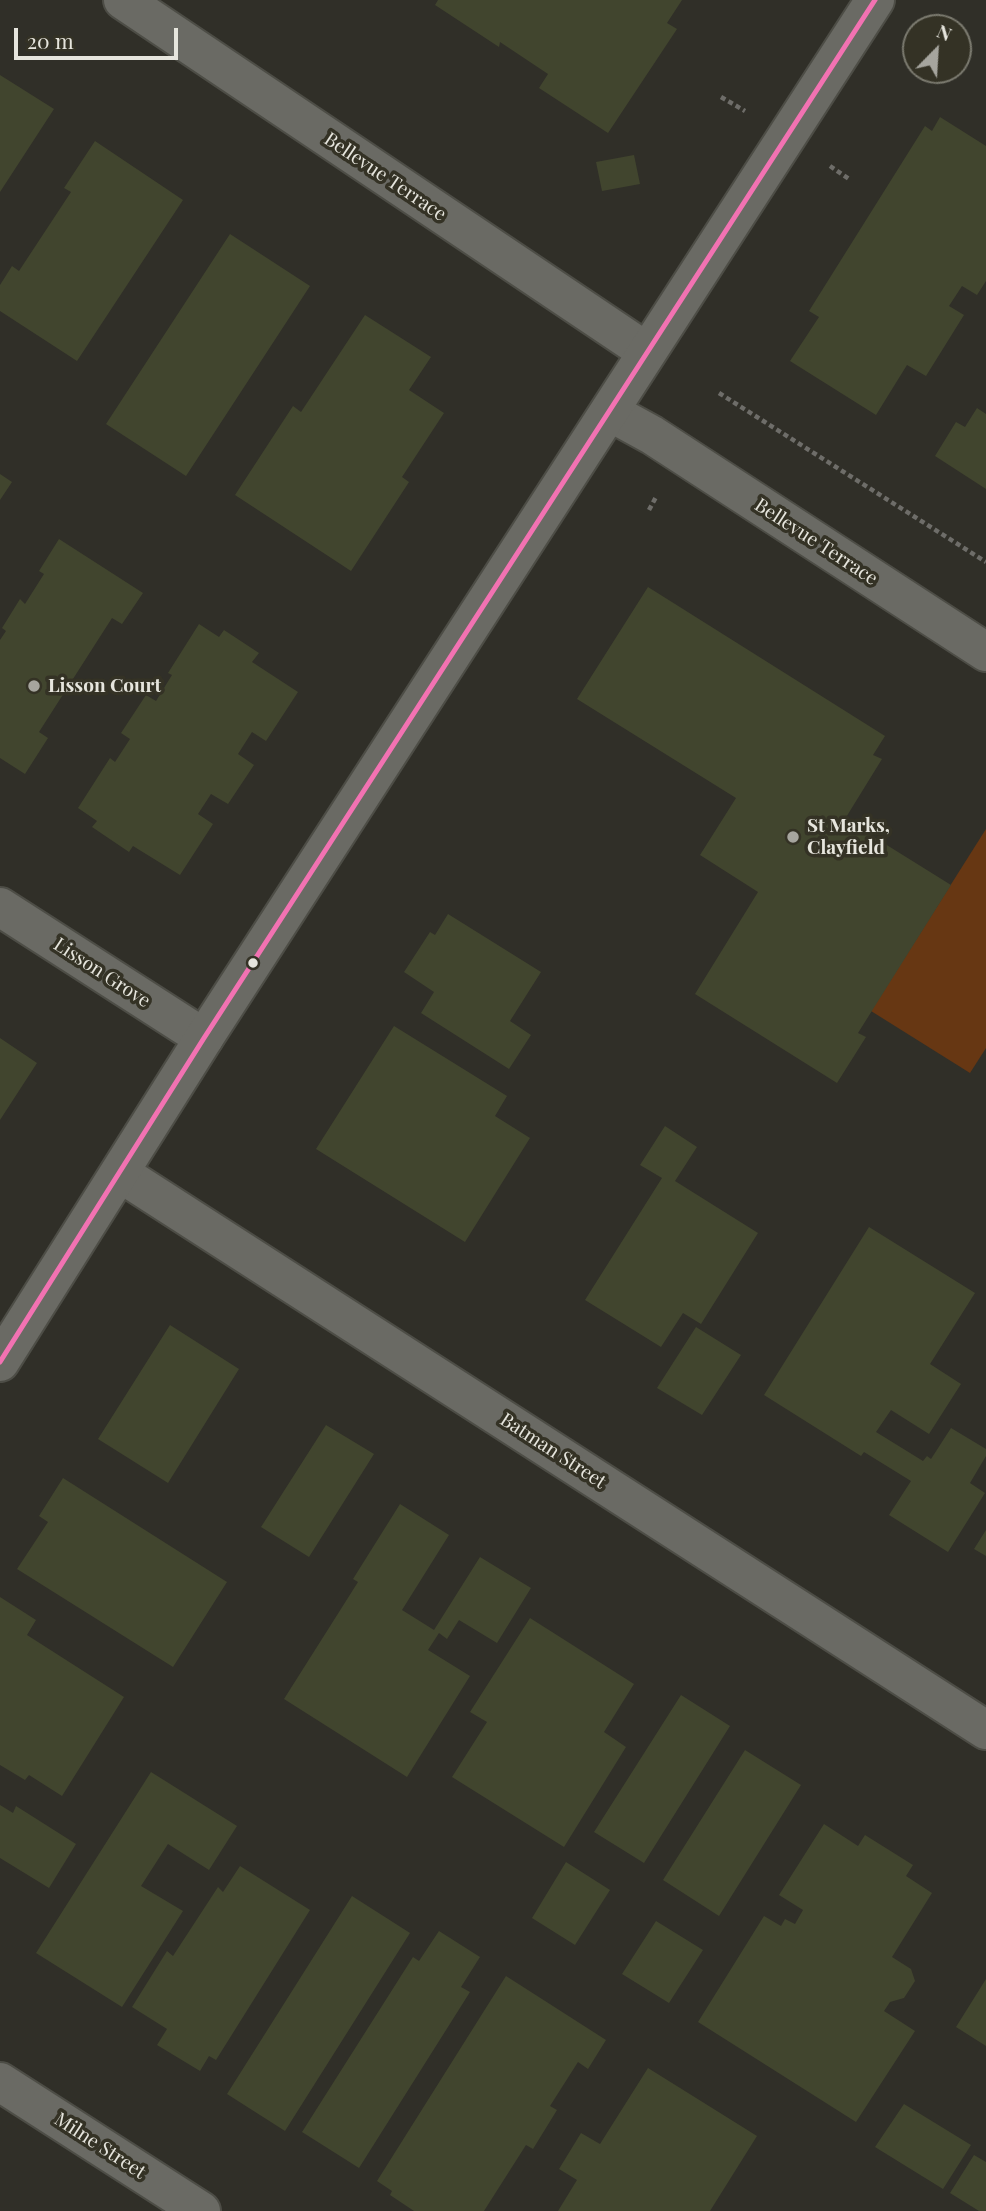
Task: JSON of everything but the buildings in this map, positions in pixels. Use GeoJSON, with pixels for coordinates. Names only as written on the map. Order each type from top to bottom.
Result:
{"type":"FeatureCollection","features":[{"type":"Feature","properties":{"kind":"street","name":"Bellevue Terrace"},"geometry":{"type":"LineString","coordinates":[[123,0],[647,352]]}},
{"type":"Feature","properties":{"kind":"street"},"geometry":{"type":"LineString","coordinates":[[0,1362],[204,1038],[875,0]]}},
{"type":"Feature","properties":{"kind":"street","name":"Bellevue Terrace"},"geometry":{"type":"LineString","coordinates":[[610,412],[652,435],[986,652]]}},
{"type":"Feature","properties":{"kind":"street","name":"Lisson Grove"},"geometry":{"type":"LineString","coordinates":[[0,907],[204,1038]]}},
{"type":"Feature","properties":{"kind":"street","name":"Batman Street"},"geometry":{"type":"LineString","coordinates":[[120,1173],[986,1730]]}},
{"type":"Feature","properties":{"kind":"street","name":"Milne Street"},"geometry":{"type":"LineString","coordinates":[[0,2082],[201,2211]]}},
{"type":"Feature","properties":{"kind":"path"},"geometry":{"type":"LineString","coordinates":[[721,97],[746,112]]}},
{"type":"Feature","properties":{"kind":"path"},"geometry":{"type":"LineString","coordinates":[[830,166],[849,178]]}},
{"type":"Feature","properties":{"kind":"path"},"geometry":{"type":"LineString","coordinates":[[719,394],[986,562]]}},
{"type":"Feature","properties":{"kind":"path"},"geometry":{"type":"LineString","coordinates":[[649,510],[656,497]]}},
{"type":"Feature","properties":{"kind":"shaded area"},"geometry":{"type":"Polygon","coordinates":[[[986,829],[986,1048],[970,1073],[871,1011],[986,829]]]}},
{"type":"Feature","properties":{"kind":"transit line"},"geometry":{"type":"LineString","coordinates":[[0,1362],[204,1038],[875,0]]}},
{"type":"Feature","properties":{"kind":"place","name":"Lisson Court"},"geometry":{"type":"Point","coordinates":[34,686]}},
{"type":"Feature","properties":{"kind":"place","name":"St Marks, Clayfield"},"geometry":{"type":"Point","coordinates":[793,837]}}]}
